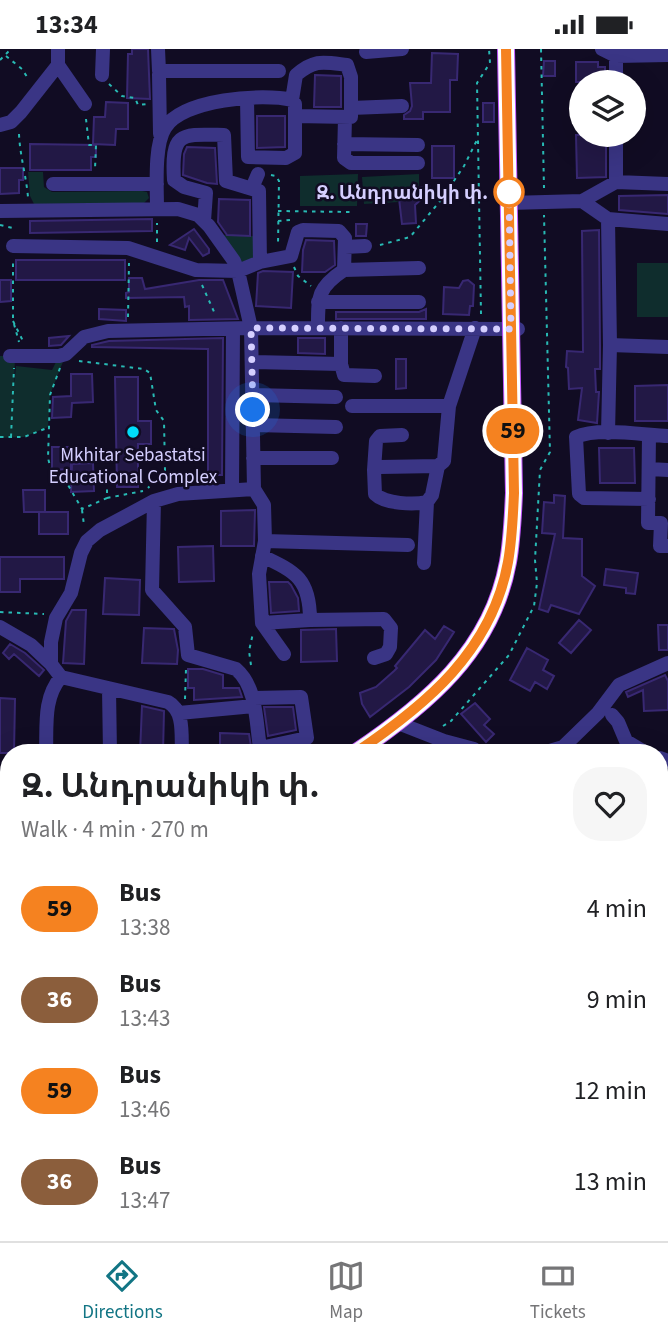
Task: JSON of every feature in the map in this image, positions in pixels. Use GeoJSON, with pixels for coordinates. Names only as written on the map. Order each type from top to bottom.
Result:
{"type":"FeatureCollection","features":[{"type":"Feature","properties":{"kind":"main road"},"geometry":{"type":"LineString","coordinates":[[378,744],[448,688],[488,634],[502,604],[514,567],[520,507],[506,49]]}},
{"type":"Feature","properties":{"kind":"main road"},"geometry":{"type":"LineString","coordinates":[[512,202],[513,49]]}},
{"type":"Feature","properties":{"kind":"main road"},"geometry":{"type":"LineString","coordinates":[[370,744],[402,725]]}},
{"type":"Feature","properties":{"kind":"street"},"geometry":{"type":"LineString","coordinates":[[58,49],[58,65],[85,104]]}},
{"type":"Feature","properties":{"kind":"street"},"geometry":{"type":"LineString","coordinates":[[102,75],[103,49]]}},
{"type":"Feature","properties":{"kind":"street"},"geometry":{"type":"LineString","coordinates":[[158,49],[159,71],[279,71]]}},
{"type":"Feature","properties":{"kind":"street"},"geometry":{"type":"LineString","coordinates":[[366,52],[402,49]]}},
{"type":"Feature","properties":{"kind":"street"},"geometry":{"type":"LineString","coordinates":[[602,49],[616,56],[668,55]]}},
{"type":"Feature","properties":{"kind":"street"},"geometry":{"type":"LineString","coordinates":[[616,56],[616,70]]}},
{"type":"Feature","properties":{"kind":"street"},"geometry":{"type":"LineString","coordinates":[[247,99],[248,157],[286,158],[295,153],[295,104],[292,100],[296,75],[309,64],[326,62],[347,65],[351,77],[344,158],[351,163],[418,163]]}},
{"type":"Feature","properties":{"kind":"street"},"geometry":{"type":"LineString","coordinates":[[0,125],[11,122],[21,112],[58,65]]}},
{"type":"Feature","properties":{"kind":"street"},"geometry":{"type":"LineString","coordinates":[[157,208],[159,74]]}},
{"type":"Feature","properties":{"kind":"street"},"geometry":{"type":"LineString","coordinates":[[160,139],[166,126],[182,113],[195,107],[226,100],[292,100]]}},
{"type":"Feature","properties":{"kind":"street"},"geometry":{"type":"LineString","coordinates":[[295,116],[402,106]]}},
{"type":"Feature","properties":{"kind":"street"},"geometry":{"type":"LineString","coordinates":[[227,181],[206,193],[184,187],[174,180],[173,163],[178,142],[188,134],[224,135],[224,176],[227,181],[258,191],[260,262]]}},
{"type":"Feature","properties":{"kind":"street"},"geometry":{"type":"LineString","coordinates":[[344,145],[418,145]]}},
{"type":"Feature","properties":{"kind":"street"},"geometry":{"type":"LineString","coordinates":[[616,147],[617,183]]}},
{"type":"Feature","properties":{"kind":"street"},"geometry":{"type":"LineString","coordinates":[[253,188],[258,174]]}},
{"type":"Feature","properties":{"kind":"street"},"geometry":{"type":"LineString","coordinates":[[512,202],[582,201],[617,183],[668,184]]}},
{"type":"Feature","properties":{"kind":"street"},"geometry":{"type":"LineString","coordinates":[[53,184],[158,184]]}},
{"type":"Feature","properties":{"kind":"street"},"geometry":{"type":"LineString","coordinates":[[204,221],[206,193]]}},
{"type":"Feature","properties":{"kind":"street"},"geometry":{"type":"LineString","coordinates":[[582,201],[608,219],[668,224]]}},
{"type":"Feature","properties":{"kind":"street"},"geometry":{"type":"LineString","coordinates":[[0,211],[178,209],[198,215],[234,261],[251,328],[254,489],[264,505],[265,541],[260,574],[258,625],[284,654]]}},
{"type":"Feature","properties":{"kind":"street"},"geometry":{"type":"LineString","coordinates":[[608,219],[608,433]]}},
{"type":"Feature","properties":{"kind":"street"},"geometry":{"type":"LineString","coordinates":[[13,246],[130,249],[197,270],[238,271],[260,262],[284,258],[293,252],[295,236],[300,231],[338,231],[344,237],[344,270],[320,296],[318,328]]}},
{"type":"Feature","properties":{"kind":"street"},"geometry":{"type":"LineString","coordinates":[[345,247],[365,246]]}},
{"type":"Feature","properties":{"kind":"street"},"geometry":{"type":"LineString","coordinates":[[344,270],[419,268]]}},
{"type":"Feature","properties":{"kind":"street"},"geometry":{"type":"LineString","coordinates":[[320,296],[419,302]]}},
{"type":"Feature","properties":{"kind":"street"},"geometry":{"type":"LineString","coordinates":[[16,356],[58,357],[66,354],[84,337],[107,331],[251,328],[515,329]]}},
{"type":"Feature","properties":{"kind":"street"},"geometry":{"type":"LineString","coordinates":[[341,328],[341,364],[344,375],[375,376]]}},
{"type":"Feature","properties":{"kind":"street"},"geometry":{"type":"LineString","coordinates":[[229,329],[232,490]]}},
{"type":"Feature","properties":{"kind":"street"},"geometry":{"type":"LineString","coordinates":[[374,470],[380,467],[438,465],[444,461],[449,406],[478,329]]}},
{"type":"Feature","properties":{"kind":"street"},"geometry":{"type":"LineString","coordinates":[[610,345],[668,347]]}},
{"type":"Feature","properties":{"kind":"street"},"geometry":{"type":"LineString","coordinates":[[252,362],[341,364]]}},
{"type":"Feature","properties":{"kind":"street"},"geometry":{"type":"LineString","coordinates":[[253,395],[336,397]]}},
{"type":"Feature","properties":{"kind":"street"},"geometry":{"type":"LineString","coordinates":[[352,406],[449,406]]}},
{"type":"Feature","properties":{"kind":"street"},"geometry":{"type":"LineString","coordinates":[[253,425],[336,427]]}},
{"type":"Feature","properties":{"kind":"street"},"geometry":{"type":"LineString","coordinates":[[649,499],[584,498],[579,494],[576,437],[608,433],[668,436]]}},
{"type":"Feature","properties":{"kind":"street"},"geometry":{"type":"LineString","coordinates":[[402,435],[380,436],[376,441],[375,494],[381,499],[420,504],[427,502]]}},
{"type":"Feature","properties":{"kind":"street"},"geometry":{"type":"LineString","coordinates":[[649,435],[648,523],[661,523],[660,546],[668,546]]}},
{"type":"Feature","properties":{"kind":"street"},"geometry":{"type":"LineString","coordinates":[[253,457],[332,459]]}},
{"type":"Feature","properties":{"kind":"street"},"geometry":{"type":"LineString","coordinates":[[424,563],[427,502],[432,495],[438,465]]}},
{"type":"Feature","properties":{"kind":"street"},"geometry":{"type":"LineString","coordinates":[[649,469],[668,470]]}},
{"type":"Feature","properties":{"kind":"street"},"geometry":{"type":"LineString","coordinates":[[51,664],[51,642],[56,618],[71,593],[81,553],[87,541],[100,530],[154,501],[178,494],[254,489]]}},
{"type":"Feature","properties":{"kind":"street"},"geometry":{"type":"LineString","coordinates":[[154,501],[152,590],[185,627],[188,655],[236,669],[241,674],[254,702],[259,744]]}},
{"type":"Feature","properties":{"kind":"street"},"geometry":{"type":"LineString","coordinates":[[265,541],[408,545]]}},
{"type":"Feature","properties":{"kind":"street"},"geometry":{"type":"LineString","coordinates":[[262,556],[302,580],[309,593],[310,620]]}},
{"type":"Feature","properties":{"kind":"street"},"geometry":{"type":"LineString","coordinates":[[258,625],[310,620],[384,619],[391,628],[390,647],[386,654],[374,658]]}},
{"type":"Feature","properties":{"kind":"street"},"geometry":{"type":"LineString","coordinates":[[0,627],[31,645],[61,677],[182,707],[300,697],[307,738],[279,744]]}},
{"type":"Feature","properties":{"kind":"street"},"geometry":{"type":"LineString","coordinates":[[566,744],[598,713],[620,685],[668,663]]}},
{"type":"Feature","properties":{"kind":"street"},"geometry":{"type":"LineString","coordinates":[[46,744],[48,701],[53,686],[61,677]]}},
{"type":"Feature","properties":{"kind":"street"},"geometry":{"type":"LineString","coordinates":[[109,689],[110,744]]}},
{"type":"Feature","properties":{"kind":"street"},"geometry":{"type":"LineString","coordinates":[[182,707],[182,744]]}},
{"type":"Feature","properties":{"kind":"street"},"geometry":{"type":"LineString","coordinates":[[612,715],[626,741],[631,744]]}},
{"type":"Feature","properties":{"kind":"street"},"geometry":{"type":"LineString","coordinates":[[402,725],[459,744]]}},
{"type":"Feature","properties":{"kind":"path"},"geometry":{"type":"LineString","coordinates":[[0,60],[11,49]]}},
{"type":"Feature","properties":{"kind":"path"},"geometry":{"type":"LineString","coordinates":[[478,329],[477,83],[490,63],[489,49]]}},
{"type":"Feature","properties":{"kind":"path"},"geometry":{"type":"LineString","coordinates":[[429,736],[451,721],[493,676],[515,645],[534,606],[540,470],[550,451],[541,49]]}},
{"type":"Feature","properties":{"kind":"path"},"geometry":{"type":"LineString","coordinates":[[6,55],[28,77]]}},
{"type":"Feature","properties":{"kind":"path"},"geometry":{"type":"LineString","coordinates":[[102,75],[122,96],[135,98],[138,105],[159,104]]}},
{"type":"Feature","properties":{"kind":"path"},"geometry":{"type":"LineString","coordinates":[[85,104],[89,145],[96,145],[95,184]]}},
{"type":"Feature","properties":{"kind":"path"},"geometry":{"type":"LineString","coordinates":[[19,133],[20,153],[26,170],[29,210]]}},
{"type":"Feature","properties":{"kind":"path"},"geometry":{"type":"LineString","coordinates":[[365,246],[383,245],[410,237],[441,200],[464,166],[478,137]]}},
{"type":"Feature","properties":{"kind":"path"},"geometry":{"type":"LineString","coordinates":[[258,174],[276,176],[279,181],[277,221],[284,258],[298,276],[320,296]]}},
{"type":"Feature","properties":{"kind":"path"},"geometry":{"type":"LineString","coordinates":[[277,211],[351,212]]}},
{"type":"Feature","properties":{"kind":"path"},"geometry":{"type":"LineString","coordinates":[[277,221],[293,220],[300,231]]}},
{"type":"Feature","properties":{"kind":"path"},"geometry":{"type":"LineString","coordinates":[[0,226],[13,228]]}},
{"type":"Feature","properties":{"kind":"path"},"geometry":{"type":"LineString","coordinates":[[157,226],[157,237]]}},
{"type":"Feature","properties":{"kind":"path"},"geometry":{"type":"LineString","coordinates":[[11,437],[16,356],[13,246]]}},
{"type":"Feature","properties":{"kind":"path"},"geometry":{"type":"LineString","coordinates":[[129,332],[127,301],[130,249]]}},
{"type":"Feature","properties":{"kind":"path"},"geometry":{"type":"LineString","coordinates":[[197,270],[206,297],[229,329]]}},
{"type":"Feature","properties":{"kind":"path"},"geometry":{"type":"LineString","coordinates":[[82,509],[107,498],[146,490],[165,470],[164,421],[156,410],[150,373],[144,369],[77,361],[66,354],[50,395],[48,458],[51,470],[68,485],[82,509],[85,529]]}},
{"type":"Feature","properties":{"kind":"path"},"geometry":{"type":"LineString","coordinates":[[0,437],[24,437],[48,427]]}},
{"type":"Feature","properties":{"kind":"path"},"geometry":{"type":"LineString","coordinates":[[107,472],[107,498]]}},
{"type":"Feature","properties":{"kind":"path"},"geometry":{"type":"LineString","coordinates":[[0,612],[46,614]]}},
{"type":"Feature","properties":{"kind":"path"},"geometry":{"type":"LineString","coordinates":[[251,666],[249,651],[258,625]]}},
{"type":"Feature","properties":{"kind":"path"},"geometry":{"type":"LineString","coordinates":[[182,707],[186,667]]}},
{"type":"Feature","properties":{"kind":"green space"},"geometry":{"type":"Polygon","coordinates":[[[28,172],[43,172],[44,187],[52,192],[142,191],[147,192],[149,198],[144,203],[34,204],[30,196],[28,172]]]}},
{"type":"Feature","properties":{"kind":"green space"},"geometry":{"type":"Polygon","coordinates":[[[358,174],[357,206],[300,206],[300,176],[358,174]]]}},
{"type":"Feature","properties":{"kind":"green space"},"geometry":{"type":"Polygon","coordinates":[[[419,174],[419,188],[398,190],[399,202],[364,204],[362,177],[419,174]]]}},
{"type":"Feature","properties":{"kind":"green space"},"geometry":{"type":"Polygon","coordinates":[[[222,235],[255,236],[255,258],[240,263],[222,235]]]}},
{"type":"Feature","properties":{"kind":"green space"},"geometry":{"type":"Polygon","coordinates":[[[637,263],[668,263],[668,317],[637,317],[637,263]]]}},
{"type":"Feature","properties":{"kind":"green space"},"geometry":{"type":"Polygon","coordinates":[[[66,354],[50,395],[48,427],[24,437],[0,438],[0,356],[15,356],[14,388],[16,366],[52,370],[59,356],[66,354]]]}},
{"type":"Feature","properties":{"kind":"building"},"geometry":{"type":"Polygon","coordinates":[[[132,49],[148,49],[150,99],[127,98],[128,54],[132,54],[132,49]]]}},
{"type":"Feature","properties":{"kind":"building"},"geometry":{"type":"Polygon","coordinates":[[[432,53],[458,54],[457,80],[450,80],[450,112],[423,112],[423,119],[404,119],[412,106],[410,83],[431,83],[432,53]]]}},
{"type":"Feature","properties":{"kind":"building"},"geometry":{"type":"Polygon","coordinates":[[[544,61],[555,61],[555,76],[543,76],[544,61]]]}},
{"type":"Feature","properties":{"kind":"building"},"geometry":{"type":"Polygon","coordinates":[[[576,62],[598,62],[598,67],[605,67],[605,70],[576,70],[576,62]]]}},
{"type":"Feature","properties":{"kind":"building"},"geometry":{"type":"Polygon","coordinates":[[[315,75],[341,76],[341,107],[314,107],[315,75]]]}},
{"type":"Feature","properties":{"kind":"building"},"geometry":{"type":"Polygon","coordinates":[[[106,102],[128,103],[128,129],[116,129],[115,145],[93,144],[94,117],[105,117],[106,102]]]}},
{"type":"Feature","properties":{"kind":"building"},"geometry":{"type":"Polygon","coordinates":[[[483,103],[494,103],[494,122],[483,122],[483,103]]]}},
{"type":"Feature","properties":{"kind":"building"},"geometry":{"type":"Polygon","coordinates":[[[257,116],[285,116],[285,147],[257,148],[257,116]]]}},
{"type":"Feature","properties":{"kind":"building"},"geometry":{"type":"Polygon","coordinates":[[[30,144],[96,145],[96,157],[91,157],[91,170],[30,170],[30,144]]]}},
{"type":"Feature","properties":{"kind":"building"},"geometry":{"type":"Polygon","coordinates":[[[432,146],[454,146],[454,178],[432,178],[432,146]]]}},
{"type":"Feature","properties":{"kind":"building"},"geometry":{"type":"Polygon","coordinates":[[[187,147],[215,148],[217,184],[183,175],[187,147]]]}},
{"type":"Feature","properties":{"kind":"building"},"geometry":{"type":"Polygon","coordinates":[[[576,147],[606,147],[606,177],[577,178],[576,147]]]}},
{"type":"Feature","properties":{"kind":"building"},"geometry":{"type":"Polygon","coordinates":[[[0,168],[23,168],[19,193],[0,194],[0,168]]]}},
{"type":"Feature","properties":{"kind":"building"},"geometry":{"type":"Polygon","coordinates":[[[429,187],[425,196],[415,205],[416,223],[402,224],[398,190],[429,187]]]}},
{"type":"Feature","properties":{"kind":"building"},"geometry":{"type":"Polygon","coordinates":[[[668,195],[668,214],[619,210],[619,196],[668,195]]]}},
{"type":"Feature","properties":{"kind":"building"},"geometry":{"type":"Polygon","coordinates":[[[219,199],[250,200],[250,236],[227,235],[218,222],[219,199]]]}},
{"type":"Feature","properties":{"kind":"building"},"geometry":{"type":"Polygon","coordinates":[[[152,219],[152,231],[30,233],[30,221],[152,219]]]}},
{"type":"Feature","properties":{"kind":"building"},"geometry":{"type":"Polygon","coordinates":[[[356,224],[367,224],[366,236],[356,236],[356,224]]]}},
{"type":"Feature","properties":{"kind":"building"},"geometry":{"type":"Polygon","coordinates":[[[194,229],[209,249],[209,253],[203,256],[189,238],[185,250],[170,245],[194,229]]]}},
{"type":"Feature","properties":{"kind":"building"},"geometry":{"type":"Polygon","coordinates":[[[599,230],[600,369],[595,369],[596,392],[599,392],[597,423],[578,420],[582,388],[569,389],[566,367],[567,351],[583,352],[582,231],[599,230]]]}},
{"type":"Feature","properties":{"kind":"building"},"geometry":{"type":"Polygon","coordinates":[[[306,240],[334,241],[335,265],[325,272],[302,272],[306,240]]]}},
{"type":"Feature","properties":{"kind":"building"},"geometry":{"type":"Polygon","coordinates":[[[16,260],[125,260],[125,280],[16,280],[16,260]]]}},
{"type":"Feature","properties":{"kind":"building"},"geometry":{"type":"Polygon","coordinates":[[[293,272],[291,308],[256,306],[258,273],[293,272]]]}},
{"type":"Feature","properties":{"kind":"building"},"geometry":{"type":"Polygon","coordinates":[[[129,278],[142,278],[145,289],[199,280],[223,280],[238,319],[189,320],[189,306],[185,307],[184,297],[126,298],[129,278]]]}},
{"type":"Feature","properties":{"kind":"building"},"geometry":{"type":"Polygon","coordinates":[[[0,280],[11,280],[11,301],[0,302],[0,280]]]}},
{"type":"Feature","properties":{"kind":"building"},"geometry":{"type":"Polygon","coordinates":[[[468,280],[474,285],[473,306],[470,306],[469,315],[443,314],[444,287],[459,288],[463,281],[468,280]]]}},
{"type":"Feature","properties":{"kind":"building"},"geometry":{"type":"Polygon","coordinates":[[[99,309],[126,310],[126,321],[99,319],[99,309]]]}},
{"type":"Feature","properties":{"kind":"building"},"geometry":{"type":"Polygon","coordinates":[[[426,309],[426,319],[336,319],[336,312],[419,312],[426,309]]]}},
{"type":"Feature","properties":{"kind":"building"},"geometry":{"type":"Polygon","coordinates":[[[69,336],[61,345],[49,346],[49,338],[69,336]]]}},
{"type":"Feature","properties":{"kind":"building"},"geometry":{"type":"Polygon","coordinates":[[[223,338],[222,475],[208,475],[208,349],[92,345],[109,341],[223,338]]]}},
{"type":"Feature","properties":{"kind":"building"},"geometry":{"type":"Polygon","coordinates":[[[298,338],[325,338],[325,354],[298,353],[298,338]]]}},
{"type":"Feature","properties":{"kind":"building"},"geometry":{"type":"Polygon","coordinates":[[[396,359],[406,359],[406,388],[396,389],[396,359]]]}},
{"type":"Feature","properties":{"kind":"building"},"geometry":{"type":"Polygon","coordinates":[[[71,374],[92,374],[93,402],[72,403],[71,417],[52,418],[53,397],[71,396],[71,374]]]}},
{"type":"Feature","properties":{"kind":"building"},"geometry":{"type":"Polygon","coordinates":[[[115,377],[138,377],[138,421],[151,421],[151,444],[138,444],[138,487],[117,487],[115,377]]]}},
{"type":"Feature","properties":{"kind":"building"},"geometry":{"type":"Polygon","coordinates":[[[668,385],[668,421],[635,421],[635,386],[668,385]]]}},
{"type":"Feature","properties":{"kind":"building"},"geometry":{"type":"Polygon","coordinates":[[[52,447],[71,447],[71,469],[52,470],[52,447]]]}},
{"type":"Feature","properties":{"kind":"building"},"geometry":{"type":"Polygon","coordinates":[[[599,448],[634,448],[635,483],[600,483],[599,448]]]}},
{"type":"Feature","properties":{"kind":"building"},"geometry":{"type":"Polygon","coordinates":[[[93,463],[94,491],[71,492],[72,464],[93,463]]]}},
{"type":"Feature","properties":{"kind":"building"},"geometry":{"type":"Polygon","coordinates":[[[23,490],[45,490],[45,512],[24,512],[23,490]]]}},
{"type":"Feature","properties":{"kind":"building"},"geometry":{"type":"Polygon","coordinates":[[[554,495],[565,496],[563,538],[582,539],[582,576],[595,586],[579,614],[551,605],[548,612],[539,609],[555,534],[542,533],[544,502],[554,503],[554,495]]]}},
{"type":"Feature","properties":{"kind":"building"},"geometry":{"type":"Polygon","coordinates":[[[255,510],[254,546],[221,546],[221,511],[255,510]]]}},
{"type":"Feature","properties":{"kind":"building"},"geometry":{"type":"Polygon","coordinates":[[[39,512],[68,512],[68,534],[39,534],[39,512]]]}},
{"type":"Feature","properties":{"kind":"building"},"geometry":{"type":"Polygon","coordinates":[[[213,546],[214,581],[179,582],[178,547],[213,546]]]}},
{"type":"Feature","properties":{"kind":"building"},"geometry":{"type":"Polygon","coordinates":[[[0,557],[64,557],[64,579],[20,579],[20,592],[0,592],[0,557]]]}},
{"type":"Feature","properties":{"kind":"building"},"geometry":{"type":"Polygon","coordinates":[[[606,569],[638,573],[635,594],[626,593],[626,588],[604,585],[606,569]]]}},
{"type":"Feature","properties":{"kind":"building"},"geometry":{"type":"Polygon","coordinates":[[[105,578],[140,580],[139,615],[103,614],[105,578]]]}},
{"type":"Feature","properties":{"kind":"building"},"geometry":{"type":"Polygon","coordinates":[[[269,582],[288,582],[298,598],[299,611],[271,613],[269,582]]]}},
{"type":"Feature","properties":{"kind":"building"},"geometry":{"type":"Polygon","coordinates":[[[72,610],[86,610],[84,664],[63,663],[66,621],[72,610]]]}},
{"type":"Feature","properties":{"kind":"building"},"geometry":{"type":"Polygon","coordinates":[[[579,620],[591,630],[571,653],[559,643],[579,620]]]}},
{"type":"Feature","properties":{"kind":"building"},"geometry":{"type":"Polygon","coordinates":[[[658,625],[668,625],[668,650],[659,650],[658,625]]]}},
{"type":"Feature","properties":{"kind":"building"},"geometry":{"type":"Polygon","coordinates":[[[444,626],[454,632],[436,660],[409,687],[370,717],[362,704],[360,693],[376,687],[394,671],[397,668],[395,666],[425,630],[435,639],[444,626]]]}},
{"type":"Feature","properties":{"kind":"building"},"geometry":{"type":"Polygon","coordinates":[[[144,628],[174,629],[178,650],[177,664],[142,663],[144,628]]]}},
{"type":"Feature","properties":{"kind":"building"},"geometry":{"type":"Polygon","coordinates":[[[336,629],[337,661],[301,662],[301,630],[336,629]]]}},
{"type":"Feature","properties":{"kind":"building"},"geometry":{"type":"Polygon","coordinates":[[[10,644],[44,670],[39,676],[14,654],[9,659],[3,653],[10,644]]]}},
{"type":"Feature","properties":{"kind":"building"},"geometry":{"type":"Polygon","coordinates":[[[527,648],[548,660],[543,670],[554,676],[547,689],[535,682],[530,691],[510,680],[527,648]]]}},
{"type":"Feature","properties":{"kind":"building"},"geometry":{"type":"Polygon","coordinates":[[[188,669],[203,669],[223,675],[223,688],[239,688],[242,697],[194,700],[194,688],[188,688],[188,669]]]}},
{"type":"Feature","properties":{"kind":"building"},"geometry":{"type":"Polygon","coordinates":[[[665,675],[668,681],[668,710],[644,711],[643,690],[628,697],[626,692],[665,675]]]}},
{"type":"Feature","properties":{"kind":"building"},"geometry":{"type":"Polygon","coordinates":[[[0,698],[15,699],[14,744],[0,744],[0,698]]]}},
{"type":"Feature","properties":{"kind":"building"},"geometry":{"type":"Polygon","coordinates":[[[475,703],[490,719],[484,725],[494,734],[486,742],[461,714],[475,703]]]}},
{"type":"Feature","properties":{"kind":"building"},"geometry":{"type":"Polygon","coordinates":[[[142,706],[164,711],[163,744],[140,744],[142,706]]]}},
{"type":"Feature","properties":{"kind":"building"},"geometry":{"type":"Polygon","coordinates":[[[264,707],[293,707],[296,730],[268,736],[264,707]]]}},
{"type":"Feature","properties":{"kind":"building"},"geometry":{"type":"Polygon","coordinates":[[[220,733],[249,734],[251,744],[220,744],[220,733]]]}},
{"type":"Feature","properties":{"kind":"bus line","name":"59"},"geometry":{"type":"LineString","coordinates":[[368,744],[420,705],[443,684],[464,659],[483,632],[508,566],[514,493],[506,49]]}},
{"type":"Feature","properties":{"kind":"place","name":"Զ. Անդրանիկի փ."},"geometry":{"type":"Point","coordinates":[509,192]}},
{"type":"Feature","properties":{"kind":"place","name":"Mkhitar Sebastatsi Educational Complex"},"geometry":{"type":"Point","coordinates":[133,432]}},
{"type":"Feature","properties":{"kind":"route"},"geometry":{"type":"LineString","coordinates":[[253,410],[251,328],[511,329],[509,192]]}}]}
